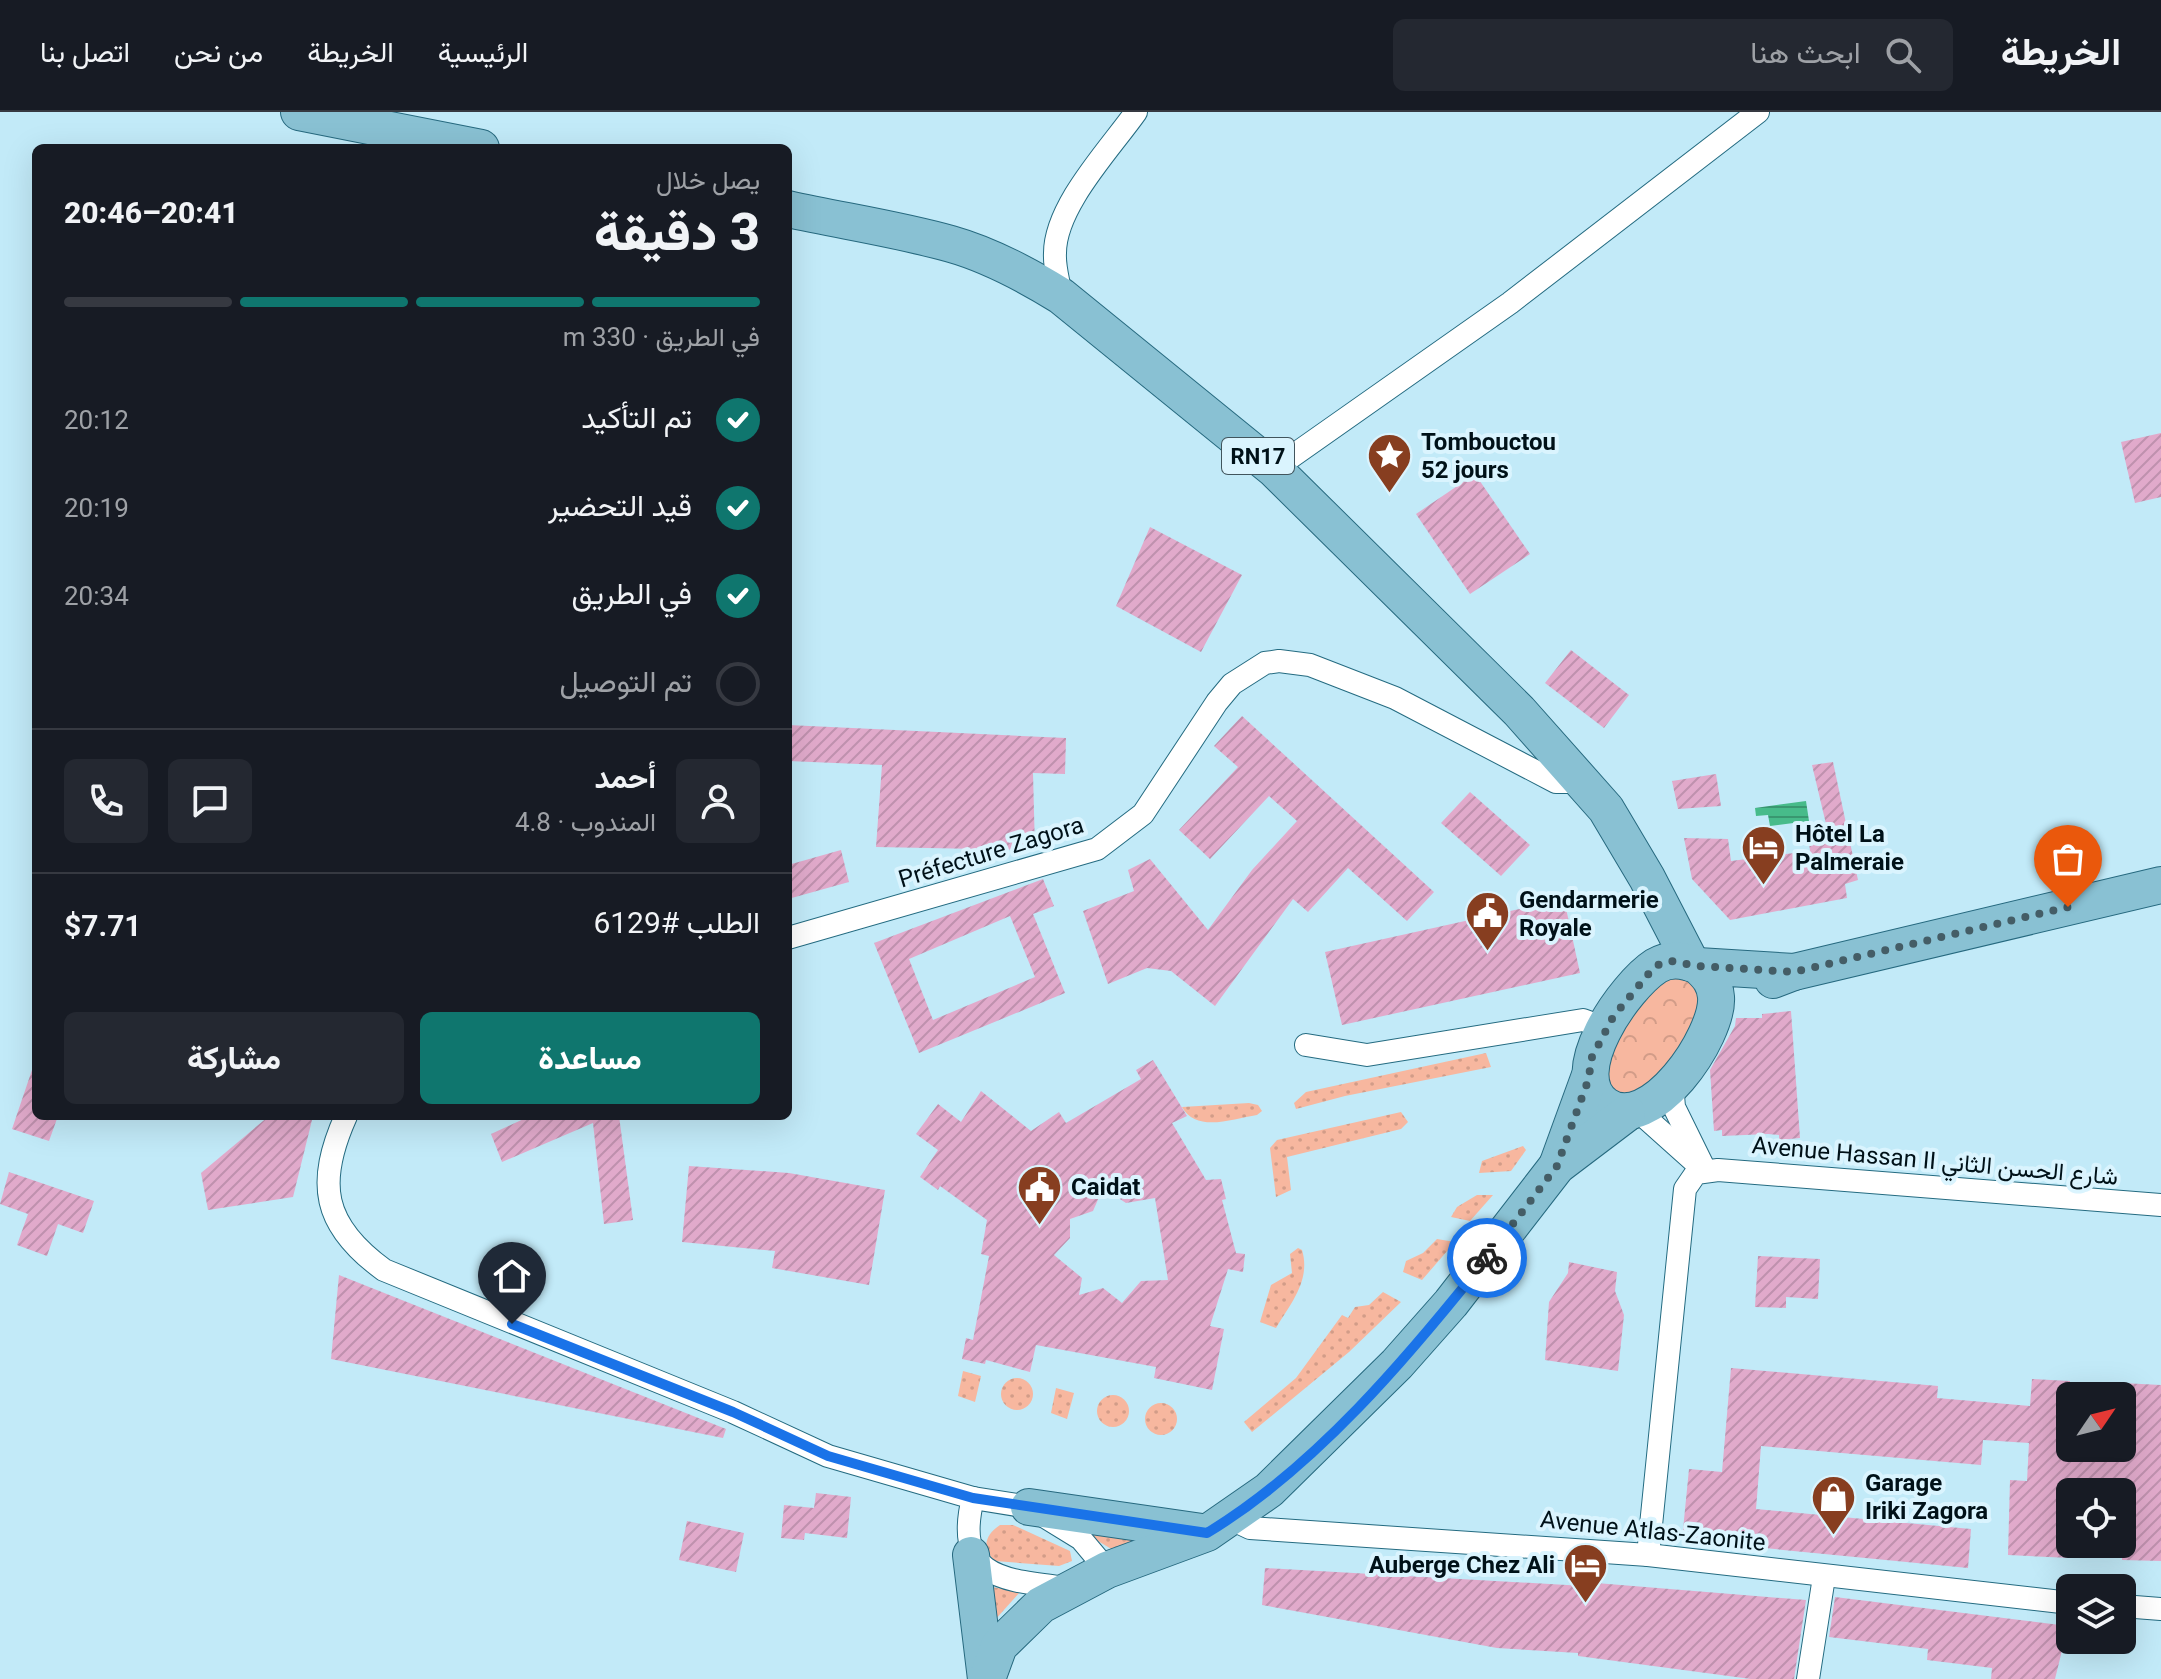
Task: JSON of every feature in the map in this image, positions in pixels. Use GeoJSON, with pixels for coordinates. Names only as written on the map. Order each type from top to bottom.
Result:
{"type":"FeatureCollection","features":[{"type":"Feature","properties":{"kind":"main road"},"geometry":{"type":"LineString","coordinates":[[299,112],[461,144]]}},
{"type":"Feature","properties":{"kind":"main road","name":"RN17"},"geometry":{"type":"LineString","coordinates":[[792,210],[951,244],[989,257],[1061,296],[1274,469],[1455,646],[1579,776],[1606,809],[1631,848],[1694,965],[1714,986],[1716,1004]]}},
{"type":"Feature","properties":{"kind":"main road","name":"RN17"},"geometry":{"type":"LineString","coordinates":[[1631,848],[1655,966]]}},
{"type":"Feature","properties":{"kind":"main road"},"geometry":{"type":"LineString","coordinates":[[986,1679],[999,1646],[1041,1605],[1067,1588],[1107,1570],[1219,1526],[1295,1466],[1397,1364],[1451,1303],[1557,1166],[1632,1112],[1659,1098],[1672,1084],[1704,1034],[1716,1004],[1794,972],[2161,885]]}},
{"type":"Feature","properties":{"kind":"main road"},"geometry":{"type":"LineString","coordinates":[[1557,1166],[1589,1078],[1591,1059],[1605,1028],[1655,966],[1671,961],[1794,972]]}},
{"type":"Feature","properties":{"kind":"main road"},"geometry":{"type":"LineString","coordinates":[[1589,1078],[1595,1095],[1604,1104],[1632,1112]]}},
{"type":"Feature","properties":{"kind":"main road"},"geometry":{"type":"LineString","coordinates":[[1029,1507],[1219,1526]]}},
{"type":"Feature","properties":{"kind":"main road"},"geometry":{"type":"LineString","coordinates":[[971,1555],[986,1679]]}},
{"type":"Feature","properties":{"kind":"street"},"geometry":{"type":"LineString","coordinates":[[1061,296],[1054,250],[1070,204],[1136,112]]}},
{"type":"Feature","properties":{"kind":"street"},"geometry":{"type":"LineString","coordinates":[[1274,469],[1510,303],[1758,112]]}},
{"type":"Feature","properties":{"kind":"street","name":"Préfecture Zagora"},"geometry":{"type":"LineString","coordinates":[[792,937],[1097,849],[1143,814],[1217,702],[1241,677],[1265,663],[1279,661],[1310,665],[1395,698],[1556,782],[1567,782],[1579,776]]}},
{"type":"Feature","properties":{"kind":"street"},"geometry":{"type":"LineString","coordinates":[[1306,1045],[1367,1055],[1583,1020],[1605,1028]]}},
{"type":"Feature","properties":{"kind":"street"},"geometry":{"type":"LineString","coordinates":[[1672,1084],[1674,1107],[1705,1170]]}},
{"type":"Feature","properties":{"kind":"street"},"geometry":{"type":"LineString","coordinates":[[1632,1112],[1705,1170]]}},
{"type":"Feature","properties":{"kind":"street"},"geometry":{"type":"LineString","coordinates":[[345,1120],[333,1151],[326,1192],[331,1209],[351,1242],[384,1270],[733,1412],[828,1456],[973,1498],[1029,1507],[1081,1539],[1107,1570]]}},
{"type":"Feature","properties":{"kind":"street"},"geometry":{"type":"LineString","coordinates":[[1648,1555],[1685,1189],[1690,1178],[1705,1170]]}},
{"type":"Feature","properties":{"kind":"street","name":"Avenue Hassan II شارع الحسن الثاني"},"geometry":{"type":"LineString","coordinates":[[1705,1170],[2161,1205]]}},
{"type":"Feature","properties":{"kind":"street"},"geometry":{"type":"LineString","coordinates":[[973,1498],[968,1528],[971,1555],[998,1577],[1067,1588]]}},
{"type":"Feature","properties":{"kind":"street","name":"Avenue Atlas-Zaonite"},"geometry":{"type":"LineString","coordinates":[[1219,1526],[1648,1555],[2056,1602]]}},
{"type":"Feature","properties":{"kind":"street"},"geometry":{"type":"LineString","coordinates":[[1808,1679],[1824,1577]]}},
{"type":"Feature","properties":{"kind":"street"},"geometry":{"type":"LineString","coordinates":[[2136,1607],[2161,1609]]}},
{"type":"Feature","properties":{"kind":"green space"},"geometry":{"type":"Polygon","coordinates":[[[1677,973],[1701,990],[1697,1019],[1662,1075],[1626,1096],[1612,1089],[1605,1068],[1608,1052],[1632,1013],[1677,973]]]}},
{"type":"Feature","properties":{"kind":"green space"},"geometry":{"type":"Polygon","coordinates":[[[1486,1053],[1491,1067],[1296,1109],[1294,1103],[1306,1092],[1486,1053]]]}},
{"type":"Feature","properties":{"kind":"green space"},"geometry":{"type":"Polygon","coordinates":[[[1258,1105],[1262,1111],[1257,1115],[1215,1122],[1196,1120],[1182,1107],[1258,1105]]]}},
{"type":"Feature","properties":{"kind":"green space"},"geometry":{"type":"Polygon","coordinates":[[[1401,1112],[1408,1122],[1401,1129],[1287,1157],[1291,1190],[1276,1197],[1270,1148],[1277,1140],[1401,1112]]]}},
{"type":"Feature","properties":{"kind":"green space"},"geometry":{"type":"Polygon","coordinates":[[[1523,1146],[1526,1150],[1511,1171],[1479,1173],[1482,1161],[1523,1146]]]}},
{"type":"Feature","properties":{"kind":"green space"},"geometry":{"type":"Polygon","coordinates":[[[1477,1195],[1493,1195],[1470,1221],[1451,1217],[1457,1207],[1477,1195]]]}},
{"type":"Feature","properties":{"kind":"green space"},"geometry":{"type":"Polygon","coordinates":[[[1437,1239],[1455,1242],[1422,1280],[1403,1272],[1406,1261],[1423,1253],[1437,1239]]]}},
{"type":"Feature","properties":{"kind":"green space"},"geometry":{"type":"Polygon","coordinates":[[[1298,1248],[1302,1250],[1304,1271],[1293,1300],[1276,1328],[1260,1322],[1271,1285],[1292,1273],[1290,1254],[1298,1248]]]}},
{"type":"Feature","properties":{"kind":"green space"},"geometry":{"type":"Polygon","coordinates":[[[1383,1292],[1401,1302],[1349,1352],[1252,1432],[1244,1422],[1296,1378],[1342,1315],[1348,1318],[1355,1307],[1369,1305],[1383,1292]]]}},
{"type":"Feature","properties":{"kind":"green space"},"geometry":{"type":"Polygon","coordinates":[[[963,1371],[981,1376],[975,1402],[958,1396],[963,1371]]]}},
{"type":"Feature","properties":{"kind":"green space"},"geometry":{"type":"Polygon","coordinates":[[[1017,1378],[1028,1383],[1033,1394],[1028,1405],[1017,1410],[1006,1405],[1001,1394],[1006,1383],[1017,1378]]]}},
{"type":"Feature","properties":{"kind":"green space"},"geometry":{"type":"Polygon","coordinates":[[[1056,1388],[1074,1393],[1067,1419],[1051,1413],[1056,1388]]]}},
{"type":"Feature","properties":{"kind":"green space"},"geometry":{"type":"Polygon","coordinates":[[[1113,1395],[1124,1400],[1129,1411],[1124,1422],[1113,1427],[1102,1422],[1097,1411],[1102,1400],[1113,1395]]]}},
{"type":"Feature","properties":{"kind":"green space"},"geometry":{"type":"Polygon","coordinates":[[[1161,1403],[1172,1408],[1177,1419],[1172,1430],[1161,1435],[1150,1430],[1145,1419],[1150,1408],[1161,1403]]]}},
{"type":"Feature","properties":{"kind":"green space"},"geometry":{"type":"Polygon","coordinates":[[[1000,1525],[1013,1525],[1070,1551],[1072,1561],[1059,1566],[995,1561],[986,1547],[988,1537],[1000,1525]]]}},
{"type":"Feature","properties":{"kind":"green space"},"geometry":{"type":"Polygon","coordinates":[[[1078,1529],[1139,1540],[1113,1550],[1078,1529]]]}},
{"type":"Feature","properties":{"kind":"green space"},"geometry":{"type":"Polygon","coordinates":[[[987,1586],[1020,1592],[994,1621],[987,1586]]]}},
{"type":"Feature","properties":{"kind":"shaded area"},"geometry":{"type":"Polygon","coordinates":[[[1806,801],[1809,821],[1770,826],[1768,815],[1756,816],[1755,808],[1806,801]]]}},
{"type":"Feature","properties":{"kind":"building"},"geometry":{"type":"Polygon","coordinates":[[[2161,433],[2161,497],[2135,503],[2121,442],[2161,433]]]}},
{"type":"Feature","properties":{"kind":"building"},"geometry":{"type":"Polygon","coordinates":[[[1475,474],[1530,554],[1470,594],[1416,514],[1475,474]]]}},
{"type":"Feature","properties":{"kind":"building"},"geometry":{"type":"Polygon","coordinates":[[[1150,527],[1242,575],[1201,652],[1116,606],[1150,527]]]}},
{"type":"Feature","properties":{"kind":"building"},"geometry":{"type":"Polygon","coordinates":[[[1571,650],[1629,695],[1604,728],[1545,683],[1571,650]]]}},
{"type":"Feature","properties":{"kind":"building"},"geometry":{"type":"Polygon","coordinates":[[[1242,716],[1434,892],[1407,921],[1348,868],[1308,912],[1293,899],[1215,1006],[1171,971],[1147,968],[1108,984],[1083,911],[1134,891],[1128,870],[1150,859],[1208,930],[1252,870],[1297,821],[1269,796],[1210,859],[1179,830],[1238,767],[1214,746],[1242,716]]]}},
{"type":"Feature","properties":{"kind":"building"},"geometry":{"type":"Polygon","coordinates":[[[792,725],[1066,738],[1065,774],[1033,773],[1035,850],[876,847],[882,765],[792,761],[792,725]]]}},
{"type":"Feature","properties":{"kind":"building"},"geometry":{"type":"Polygon","coordinates":[[[1833,762],[1858,880],[1845,884],[1847,898],[1730,920],[1692,879],[1684,838],[1728,839],[1731,861],[1810,851],[1807,827],[1826,824],[1812,765],[1833,762]]]}},
{"type":"Feature","properties":{"kind":"building"},"geometry":{"type":"Polygon","coordinates":[[[1716,774],[1721,806],[1678,809],[1672,781],[1716,774]]]}},
{"type":"Feature","properties":{"kind":"building"},"geometry":{"type":"Polygon","coordinates":[[[1470,792],[1530,845],[1501,876],[1441,823],[1470,792]]]}},
{"type":"Feature","properties":{"kind":"building"},"geometry":{"type":"Polygon","coordinates":[[[841,850],[849,882],[792,898],[792,864],[841,850]]]}},
{"type":"Feature","properties":{"kind":"building"},"geometry":{"type":"Polygon","coordinates":[[[1043,879],[1054,906],[1033,914],[1065,993],[919,1053],[874,943],[1043,879]],[[1010,916],[909,959],[933,1020],[1035,977],[1010,916]]]}},
{"type":"Feature","properties":{"kind":"building"},"geometry":{"type":"Polygon","coordinates":[[[1564,899],[1580,973],[1342,1025],[1325,952],[1564,899]]]}},
{"type":"Feature","properties":{"kind":"building"},"geometry":{"type":"Polygon","coordinates":[[[1791,1011],[1800,1138],[1779,1140],[1779,1135],[1768,1134],[1722,1136],[1722,1130],[1714,1131],[1710,1070],[1735,1026],[1736,1018],[1762,1018],[1762,1014],[1791,1011]]]}},
{"type":"Feature","properties":{"kind":"building","name":"Caidat"},"geometry":{"type":"Polygon","coordinates":[[[1153,1060],[1187,1116],[1172,1123],[1206,1180],[1221,1179],[1226,1199],[1222,1200],[1236,1253],[1245,1254],[1243,1272],[1228,1269],[1210,1326],[1224,1329],[1212,1390],[1154,1378],[1156,1367],[1036,1345],[1030,1372],[986,1360],[985,1364],[962,1359],[966,1338],[973,1340],[989,1256],[981,1254],[987,1220],[940,1186],[938,1190],[920,1177],[938,1150],[916,1134],[938,1104],[961,1122],[981,1091],[1031,1131],[1059,1112],[1066,1123],[1141,1079],[1136,1070],[1153,1060]],[[1103,1188],[1093,1211],[1070,1219],[1070,1238],[1054,1255],[1082,1278],[1079,1295],[1103,1288],[1122,1303],[1141,1281],[1168,1280],[1155,1198],[1126,1203],[1103,1188]]]}},
{"type":"Feature","properties":{"kind":"building"},"geometry":{"type":"Polygon","coordinates":[[[32,1070],[32,1120],[57,1120],[49,1141],[12,1129],[32,1070]]]}},
{"type":"Feature","properties":{"kind":"building"},"geometry":{"type":"Polygon","coordinates":[[[264,1120],[312,1120],[293,1197],[208,1210],[201,1173],[264,1120]]]}},
{"type":"Feature","properties":{"kind":"building"},"geometry":{"type":"Polygon","coordinates":[[[521,1120],[620,1120],[633,1220],[604,1224],[593,1123],[502,1162],[491,1134],[521,1120]]]}},
{"type":"Feature","properties":{"kind":"building"},"geometry":{"type":"Polygon","coordinates":[[[689,1166],[789,1173],[885,1190],[869,1285],[772,1268],[775,1251],[682,1242],[689,1166]]]}},
{"type":"Feature","properties":{"kind":"building"},"geometry":{"type":"Polygon","coordinates":[[[9,1172],[94,1201],[83,1233],[58,1224],[47,1256],[17,1245],[28,1214],[0,1204],[9,1172]]]}},
{"type":"Feature","properties":{"kind":"building"},"geometry":{"type":"Polygon","coordinates":[[[1758,1256],[1820,1259],[1818,1299],[1786,1297],[1786,1308],[1755,1307],[1758,1256]]]}},
{"type":"Feature","properties":{"kind":"building"},"geometry":{"type":"Polygon","coordinates":[[[1569,1262],[1617,1272],[1615,1291],[1624,1315],[1618,1371],[1545,1360],[1549,1302],[1568,1273],[1569,1262]]]}},
{"type":"Feature","properties":{"kind":"building"},"geometry":{"type":"Polygon","coordinates":[[[339,1275],[726,1429],[723,1438],[331,1359],[339,1275]]]}},
{"type":"Feature","properties":{"kind":"building"},"geometry":{"type":"Polygon","coordinates":[[[1731,1368],[1938,1386],[1937,1398],[2030,1406],[2032,1379],[2070,1381],[2056,1382],[2056,1462],[2136,1462],[2136,1384],[2161,1385],[2161,1561],[2122,1560],[2136,1558],[2136,1478],[2056,1478],[2056,1557],[2008,1555],[2010,1480],[2027,1481],[2029,1443],[1983,1440],[1981,1465],[1761,1446],[1756,1509],[1971,1529],[1968,1568],[1682,1540],[1689,1469],[1722,1472],[1731,1368]]]}},
{"type":"Feature","properties":{"kind":"building"},"geometry":{"type":"Polygon","coordinates":[[[816,1493],[851,1497],[847,1538],[805,1533],[804,1540],[781,1538],[784,1505],[814,1508],[816,1493]]]}},
{"type":"Feature","properties":{"kind":"building"},"geometry":{"type":"Polygon","coordinates":[[[687,1521],[744,1533],[736,1572],[679,1560],[687,1521]]]}},
{"type":"Feature","properties":{"kind":"building"},"geometry":{"type":"Polygon","coordinates":[[[1265,1568],[1584,1586],[1584,1582],[1806,1600],[1794,1679],[1751,1679],[1578,1656],[1578,1653],[1497,1648],[1262,1605],[1265,1568]]]}},
{"type":"Feature","properties":{"kind":"building"},"geometry":{"type":"Polygon","coordinates":[[[1835,1597],[2056,1625],[2056,1654],[2061,1654],[2055,1679],[1991,1679],[1992,1668],[1927,1660],[1928,1649],[1829,1637],[1835,1597]]]}},
{"type":"Feature","properties":{"kind":"way so far"},"geometry":{"type":"LineString","coordinates":[[1487,1258],[1557,1166],[1589,1078],[1591,1059],[1605,1028],[1655,966],[1683,961],[1698,966],[1794,972],[2068,907]]}},
{"type":"Feature","properties":{"kind":"place","name":"Tombouctou 52 jours"},"geometry":{"type":"Point","coordinates":[1390,495]}},
{"type":"Feature","properties":{"kind":"place","name":"Hôtel La Palmeraie"},"geometry":{"type":"Point","coordinates":[1764,887]}},
{"type":"Feature","properties":{"kind":"place","name":"Gendarmerie Royale"},"geometry":{"type":"Point","coordinates":[1488,953]}},
{"type":"Feature","properties":{"kind":"place","name":"Caidat"},"geometry":{"type":"Point","coordinates":[1040,1226]}},
{"type":"Feature","properties":{"kind":"place","name":"Garage Iriki Zagora"},"geometry":{"type":"Point","coordinates":[1834,1536]}},
{"type":"Feature","properties":{"kind":"place","name":"Auberge Chez Ali"},"geometry":{"type":"Point","coordinates":[1586,1604]}},
{"type":"Feature","properties":{"kind":"route"},"geometry":{"type":"LineString","coordinates":[[512,1324],[733,1412],[828,1456],[973,1498],[1132,1519],[1207,1533],[1269,1490],[1340,1423],[1397,1364],[1487,1258]]}}]}
